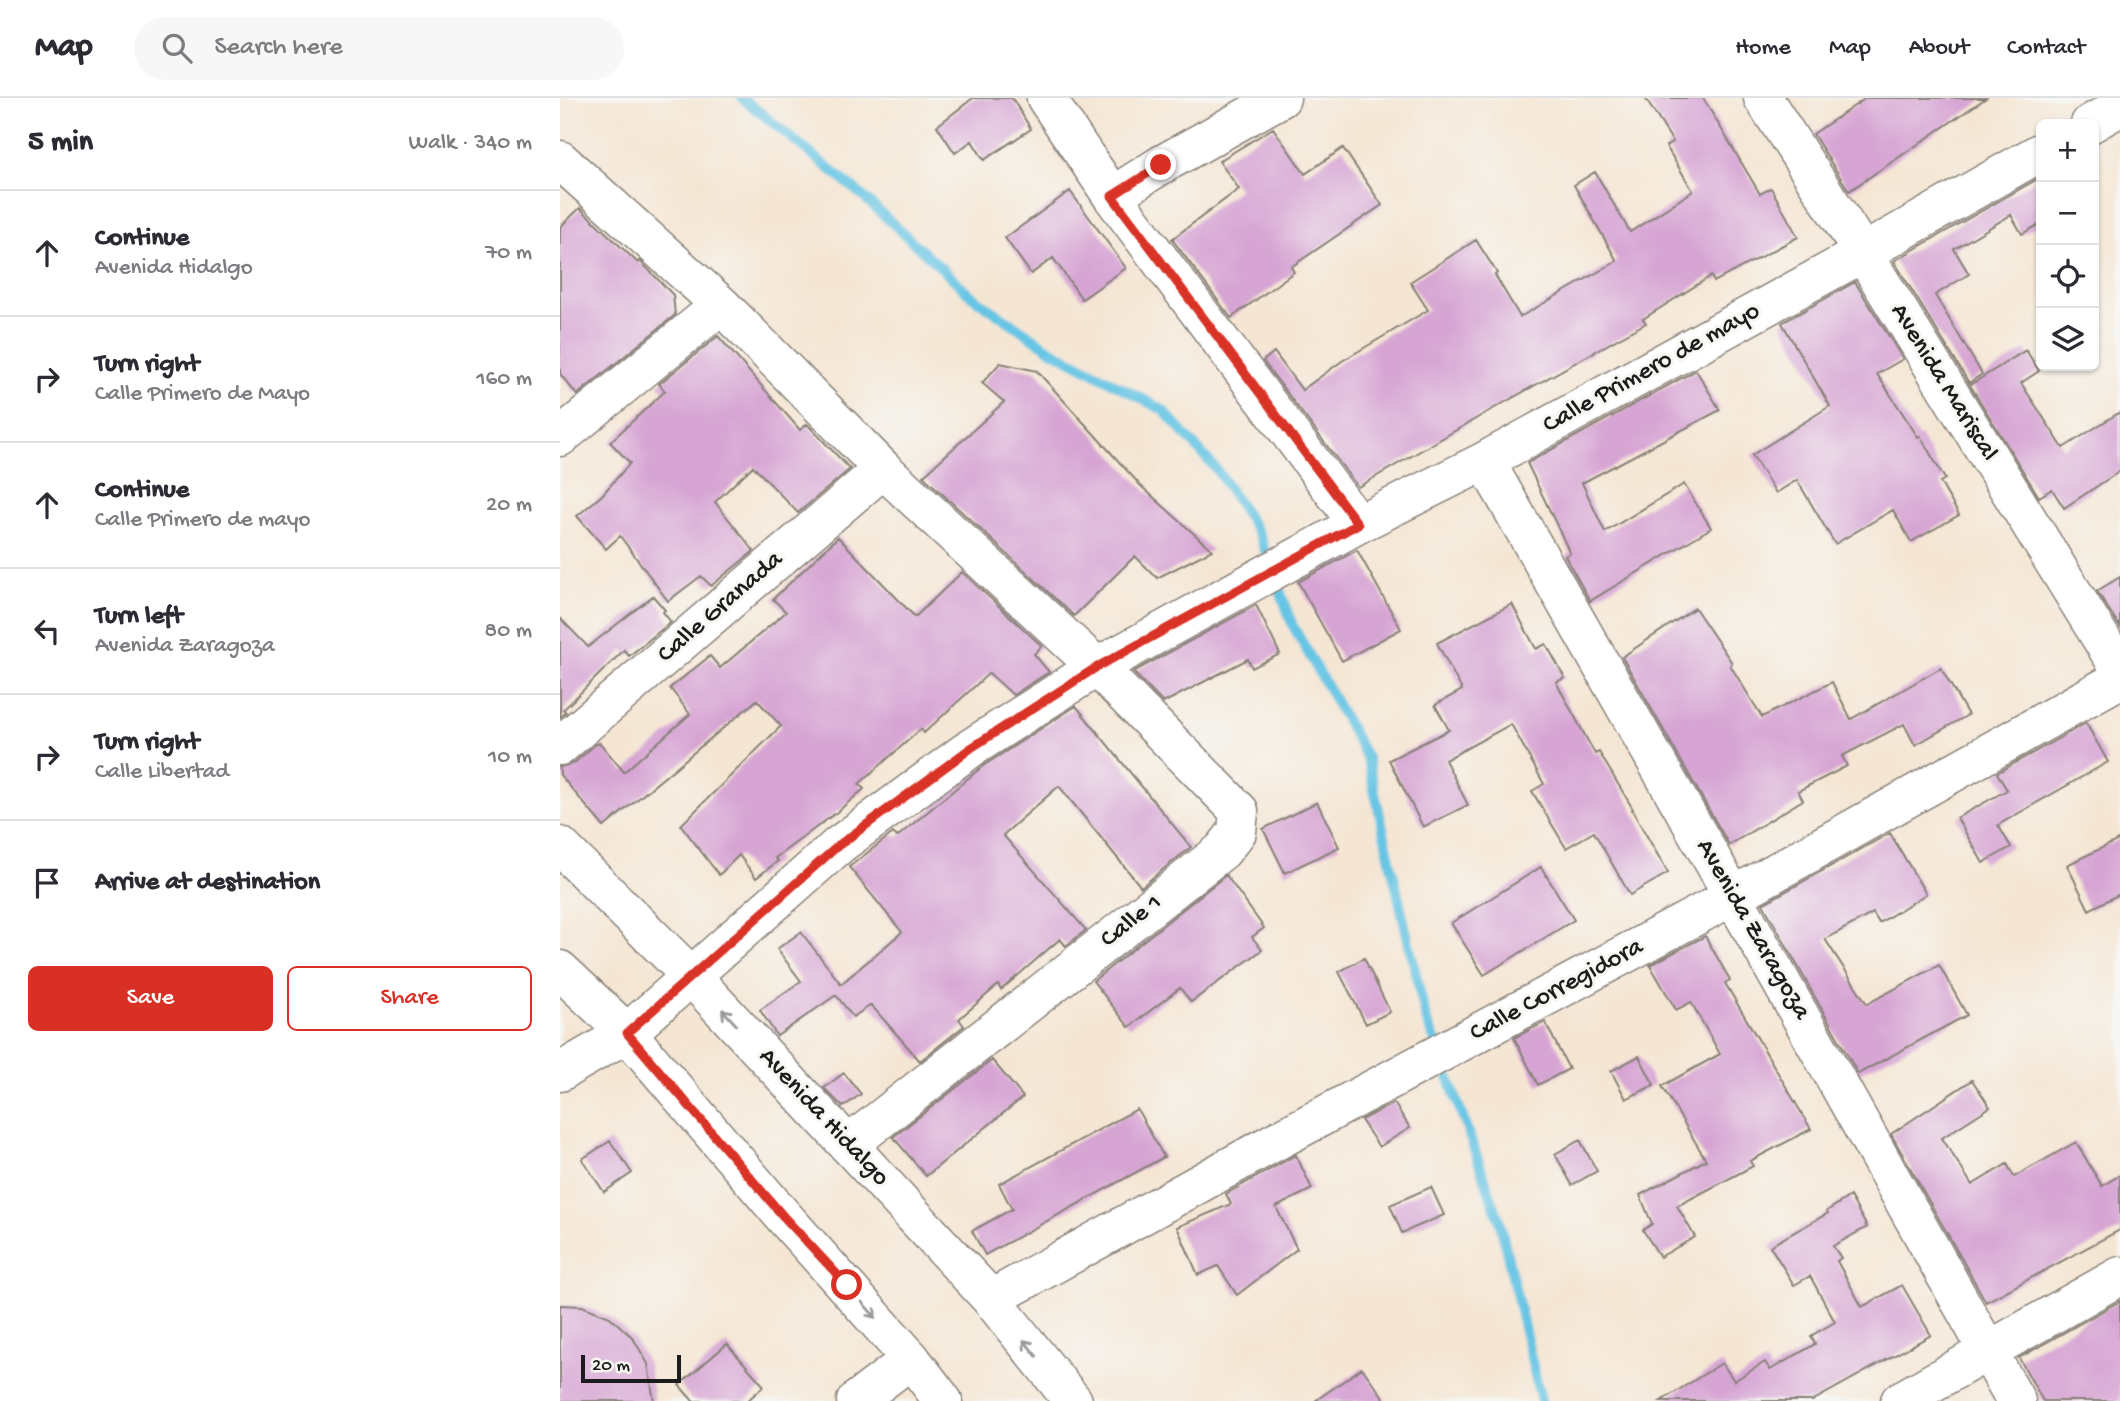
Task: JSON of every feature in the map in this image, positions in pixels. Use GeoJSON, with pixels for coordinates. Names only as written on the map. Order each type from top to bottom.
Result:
{"type":"FeatureCollection","features":[{"type":"Feature","properties":{"kind":"street"},"geometry":{"type":"LineString","coordinates":[[1046,98],[1112,196],[1358,524]]}},
{"type":"Feature","properties":{"kind":"street"},"geometry":{"type":"LineString","coordinates":[[1112,196],[1280,98]]}},
{"type":"Feature","properties":{"kind":"street","name":"Avenida Mariscal"},"geometry":{"type":"LineString","coordinates":[[1763,98],[1863,253],[2120,669]]}},
{"type":"Feature","properties":{"kind":"street"},"geometry":{"type":"LineString","coordinates":[[2099,119],[2120,107]]}},
{"type":"Feature","properties":{"kind":"street","name":"Calle Primero de mayo"},"geometry":{"type":"LineString","coordinates":[[1097,667],[1358,524],[1485,461],[2036,155]]}},
{"type":"Feature","properties":{"kind":"street"},"geometry":{"type":"LineString","coordinates":[[560,160],[721,305],[883,470],[1097,667],[971,748],[839,845],[627,1033],[560,1072]]}},
{"type":"Feature","properties":{"kind":"street"},"geometry":{"type":"LineString","coordinates":[[560,437],[721,305]]}},
{"type":"Feature","properties":{"kind":"street","name":"Avenida Zaragoza"},"geometry":{"type":"LineString","coordinates":[[1485,461],[2016,1401]]}},
{"type":"Feature","properties":{"kind":"street","name":"Calle Granada"},"geometry":{"type":"LineString","coordinates":[[560,746],[883,470]]}},
{"type":"Feature","properties":{"kind":"street","name":"Calle 1"},"geometry":{"type":"LineString","coordinates":[[848,1145],[1212,859],[1237,832],[1239,811],[1097,667]]}},
{"type":"Feature","properties":{"kind":"street","name":"Calle Corregidora"},"geometry":{"type":"LineString","coordinates":[[991,1298],[1733,896],[2120,679]]}},
{"type":"Feature","properties":{"kind":"street","name":"Avenida Hidalgo"},"geometry":{"type":"LineString","coordinates":[[560,846],[690,975],[991,1298],[1073,1401]]}},
{"type":"Feature","properties":{"kind":"street"},"geometry":{"type":"LineString","coordinates":[[560,970],[627,1033],[783,1216],[911,1359],[943,1401]]}},
{"type":"Feature","properties":{"kind":"street"},"geometry":{"type":"LineString","coordinates":[[1900,1401],[2120,1276]]}},
{"type":"Feature","properties":{"kind":"street"},"geometry":{"type":"LineString","coordinates":[[856,1401],[911,1359]]}},
{"type":"Feature","properties":{"kind":"building"},"geometry":{"type":"Polygon","coordinates":[[[973,98],[1012,98],[1031,129],[984,160],[972,141],[955,153],[937,126],[973,98]]]}},
{"type":"Feature","properties":{"kind":"building"},"geometry":{"type":"Polygon","coordinates":[[[1645,98],[1703,98],[1760,194],[1771,188],[1798,237],[1714,282],[1711,276],[1643,319],[1646,323],[1358,487],[1263,361],[1274,352],[1302,390],[1342,361],[1428,310],[1410,282],[1476,240],[1520,317],[1617,261],[1574,185],[1595,172],[1630,232],[1693,191],[1666,146],[1673,142],[1645,98]]]}},
{"type":"Feature","properties":{"kind":"building"},"geometry":{"type":"Polygon","coordinates":[[[1866,98],[1986,98],[1849,191],[1813,134],[1866,98]]]}},
{"type":"Feature","properties":{"kind":"building"},"geometry":{"type":"Polygon","coordinates":[[[1273,128],[1305,174],[1343,148],[1382,205],[1291,267],[1294,272],[1231,318],[1172,239],[1239,189],[1219,161],[1273,128]]]}},
{"type":"Feature","properties":{"kind":"building"},"geometry":{"type":"Polygon","coordinates":[[[2036,180],[2036,226],[2022,234],[2011,215],[1954,249],[1969,274],[1935,295],[1982,374],[1969,383],[1894,261],[2036,180]]]}},
{"type":"Feature","properties":{"kind":"building"},"geometry":{"type":"Polygon","coordinates":[[[1070,191],[1126,268],[1082,299],[1053,258],[1031,274],[1005,238],[1070,191]]]}},
{"type":"Feature","properties":{"kind":"building"},"geometry":{"type":"Polygon","coordinates":[[[580,208],[638,263],[640,261],[673,295],[675,315],[577,395],[560,374],[560,227],[580,208]]]}},
{"type":"Feature","properties":{"kind":"building"},"geometry":{"type":"Polygon","coordinates":[[[1855,282],[1903,359],[1877,374],[1918,437],[1920,436],[1945,479],[1940,482],[1959,515],[1911,542],[1893,510],[1835,544],[1797,480],[1776,493],[1752,455],[1830,406],[1782,323],[1855,282]]]}},
{"type":"Feature","properties":{"kind":"building"},"geometry":{"type":"Polygon","coordinates":[[[718,336],[800,430],[807,424],[850,469],[798,513],[753,466],[715,502],[754,551],[711,586],[701,576],[668,601],[620,536],[606,549],[577,516],[602,495],[630,463],[610,442],[665,391],[659,384],[718,336]]]}},
{"type":"Feature","properties":{"kind":"building"},"geometry":{"type":"Polygon","coordinates":[[[2026,350],[2036,371],[2039,371],[2021,383],[2063,448],[2120,412],[2120,471],[2064,508],[2052,489],[2039,497],[1970,385],[2026,350]]]}},
{"type":"Feature","properties":{"kind":"building"},"geometry":{"type":"Polygon","coordinates":[[[1000,363],[1037,371],[1141,486],[1212,550],[1157,578],[1135,556],[1074,616],[923,476],[1004,402],[982,383],[1000,363]]]}},
{"type":"Feature","properties":{"kind":"building"},"geometry":{"type":"Polygon","coordinates":[[[1696,370],[1720,410],[1582,483],[1605,532],[1684,484],[1711,528],[1590,601],[1565,556],[1570,553],[1527,463],[1696,370]]]}},
{"type":"Feature","properties":{"kind":"building"},"geometry":{"type":"Polygon","coordinates":[[[838,537],[915,617],[962,572],[1042,646],[1034,654],[1049,672],[1013,695],[989,673],[924,733],[921,729],[859,784],[864,789],[775,858],[778,861],[756,878],[739,855],[719,875],[681,825],[781,726],[757,700],[604,827],[560,775],[560,767],[574,763],[600,743],[624,772],[690,714],[670,688],[710,656],[720,668],[786,612],[773,599],[838,537]]]}},
{"type":"Feature","properties":{"kind":"building"},"geometry":{"type":"Polygon","coordinates":[[[1357,550],[1401,629],[1342,661],[1298,582],[1357,550]]]}},
{"type":"Feature","properties":{"kind":"building"},"geometry":{"type":"Polygon","coordinates":[[[2120,577],[2120,627],[2097,591],[2120,577]]]}},
{"type":"Feature","properties":{"kind":"building"},"geometry":{"type":"Polygon","coordinates":[[[653,596],[671,622],[629,656],[624,650],[563,710],[566,712],[560,717],[560,618],[588,647],[653,596]]]}},
{"type":"Feature","properties":{"kind":"building"},"geometry":{"type":"Polygon","coordinates":[[[1512,604],[1536,649],[1546,644],[1565,678],[1556,682],[1595,754],[1599,752],[1668,873],[1630,895],[1594,832],[1566,848],[1532,791],[1544,784],[1511,724],[1445,760],[1468,805],[1423,827],[1389,760],[1449,730],[1435,705],[1462,690],[1437,643],[1512,604]]]}},
{"type":"Feature","properties":{"kind":"building"},"geometry":{"type":"Polygon","coordinates":[[[1256,605],[1280,654],[1252,668],[1248,659],[1163,703],[1133,672],[1256,605]]]}},
{"type":"Feature","properties":{"kind":"building"},"geometry":{"type":"Polygon","coordinates":[[[1695,608],[1732,663],[1730,665],[1762,717],[1832,682],[1851,719],[1941,668],[1968,715],[1915,745],[1904,724],[1842,756],[1847,766],[1798,791],[1803,800],[1729,845],[1622,657],[1695,608]]]}},
{"type":"Feature","properties":{"kind":"building"},"geometry":{"type":"Polygon","coordinates":[[[1076,706],[1191,847],[1141,887],[1059,786],[1003,835],[1086,930],[1066,946],[1060,939],[1001,990],[998,985],[959,1019],[964,1026],[920,1061],[871,1005],[853,1017],[836,995],[777,1036],[760,1010],[801,981],[777,949],[801,932],[841,984],[902,932],[849,867],[893,833],[897,837],[983,766],[1076,706]]]}},
{"type":"Feature","properties":{"kind":"building"},"geometry":{"type":"Polygon","coordinates":[[[2086,723],[2108,762],[1998,825],[2011,847],[1983,863],[1957,818],[2007,790],[1997,773],[2086,723]]]}},
{"type":"Feature","properties":{"kind":"building"},"geometry":{"type":"Polygon","coordinates":[[[1317,802],[1339,847],[1285,873],[1263,829],[1317,802]]]}},
{"type":"Feature","properties":{"kind":"building"},"geometry":{"type":"Polygon","coordinates":[[[1890,833],[1926,894],[1879,923],[1873,913],[1825,939],[1867,1004],[1939,965],[1967,1015],[1858,1074],[1763,904],[1890,833]]]}},
{"type":"Feature","properties":{"kind":"building"},"geometry":{"type":"Polygon","coordinates":[[[2120,839],[2120,894],[2089,910],[2067,865],[2120,839]]]}},
{"type":"Feature","properties":{"kind":"building"},"geometry":{"type":"Polygon","coordinates":[[[1541,867],[1574,920],[1484,975],[1451,923],[1541,867]]]}},
{"type":"Feature","properties":{"kind":"building"},"geometry":{"type":"Polygon","coordinates":[[[1226,875],[1264,928],[1252,937],[1262,950],[1191,1002],[1180,988],[1129,1027],[1093,981],[1226,875]]]}},
{"type":"Feature","properties":{"kind":"building"},"geometry":{"type":"Polygon","coordinates":[[[1705,936],[1730,980],[1725,983],[1811,1129],[1750,1161],[1753,1166],[1677,1206],[1695,1237],[1660,1257],[1643,1230],[1652,1224],[1640,1195],[1706,1160],[1662,1086],[1720,1054],[1691,1002],[1676,1010],[1650,965],[1705,936]]]}},
{"type":"Feature","properties":{"kind":"building"},"geometry":{"type":"Polygon","coordinates":[[[1364,958],[1390,1012],[1366,1024],[1339,972],[1364,958]]]}},
{"type":"Feature","properties":{"kind":"building"},"geometry":{"type":"Polygon","coordinates":[[[1545,1022],[1569,1069],[1538,1085],[1514,1038],[1545,1022]]]}},
{"type":"Feature","properties":{"kind":"building"},"geometry":{"type":"Polygon","coordinates":[[[1639,1056],[1654,1085],[1626,1099],[1611,1071],[1639,1056]]]}},
{"type":"Feature","properties":{"kind":"building"},"geometry":{"type":"Polygon","coordinates":[[[992,1060],[1023,1097],[926,1176],[893,1137],[992,1060]]]}},
{"type":"Feature","properties":{"kind":"building"},"geometry":{"type":"Polygon","coordinates":[[[844,1073],[861,1094],[843,1107],[824,1088],[844,1073]]]}},
{"type":"Feature","properties":{"kind":"building"},"geometry":{"type":"Polygon","coordinates":[[[1972,1080],[1990,1107],[1942,1138],[1972,1185],[2007,1164],[2014,1177],[2076,1142],[2102,1186],[2120,1175],[2120,1230],[1986,1302],[1891,1134],[1972,1080]]]}},
{"type":"Feature","properties":{"kind":"building"},"geometry":{"type":"Polygon","coordinates":[[[1394,1103],[1410,1128],[1379,1147],[1361,1120],[1394,1103]]]}},
{"type":"Feature","properties":{"kind":"building"},"geometry":{"type":"Polygon","coordinates":[[[1137,1109],[1164,1157],[985,1255],[972,1231],[1012,1209],[999,1184],[1137,1109]]]}},
{"type":"Feature","properties":{"kind":"building"},"geometry":{"type":"Polygon","coordinates":[[[1580,1140],[1597,1171],[1572,1185],[1555,1154],[1580,1140]]]}},
{"type":"Feature","properties":{"kind":"building"},"geometry":{"type":"Polygon","coordinates":[[[610,1141],[632,1173],[604,1192],[582,1159],[610,1141]]]}},
{"type":"Feature","properties":{"kind":"building"},"geometry":{"type":"Polygon","coordinates":[[[1296,1155],[1312,1189],[1276,1207],[1297,1249],[1237,1295],[1218,1266],[1198,1275],[1177,1227],[1231,1204],[1226,1194],[1296,1155]]]}},
{"type":"Feature","properties":{"kind":"building"},"geometry":{"type":"Polygon","coordinates":[[[1431,1187],[1444,1215],[1402,1233],[1390,1205],[1431,1187]]]}},
{"type":"Feature","properties":{"kind":"building"},"geometry":{"type":"Polygon","coordinates":[[[1850,1196],[1867,1227],[1833,1246],[1841,1258],[1837,1261],[1862,1307],[1902,1285],[1931,1335],[1812,1401],[1661,1401],[1722,1363],[1734,1381],[1765,1362],[1770,1370],[1815,1344],[1811,1336],[1835,1322],[1810,1276],[1794,1285],[1770,1246],[1828,1213],[1827,1211],[1850,1196]]]}},
{"type":"Feature","properties":{"kind":"building"},"geometry":{"type":"Polygon","coordinates":[[[2120,1301],[2120,1401],[2043,1401],[2019,1358],[2120,1301]]]}},
{"type":"Feature","properties":{"kind":"building"},"geometry":{"type":"Polygon","coordinates":[[[560,1305],[582,1306],[610,1317],[633,1338],[648,1364],[654,1401],[560,1401],[560,1305]]]}},
{"type":"Feature","properties":{"kind":"building"},"geometry":{"type":"Polygon","coordinates":[[[727,1344],[764,1386],[747,1401],[693,1401],[679,1385],[727,1344]]]}},
{"type":"Feature","properties":{"kind":"building"},"geometry":{"type":"Polygon","coordinates":[[[1362,1368],[1386,1401],[1315,1401],[1362,1368]]]}},
{"type":"Feature","properties":{"kind":"waterway"},"geometry":{"type":"LineString","coordinates":[[742,98],[858,192],[974,298],[1048,348],[1163,410],[1216,469],[1259,534],[1269,562]]}},
{"type":"Feature","properties":{"kind":"waterway"},"geometry":{"type":"LineString","coordinates":[[1275,577],[1293,626],[1367,758],[1426,1019],[1437,1045]]}},
{"type":"Feature","properties":{"kind":"waterway"},"geometry":{"type":"LineString","coordinates":[[1443,1062],[1499,1219],[1541,1401]]}},
{"type":"Feature","properties":{"kind":"route"},"geometry":{"type":"LineString","coordinates":[[847,1285],[783,1216],[627,1033],[839,845],[971,748],[1097,667],[1358,524],[1112,196],[1161,165]]}}]}
